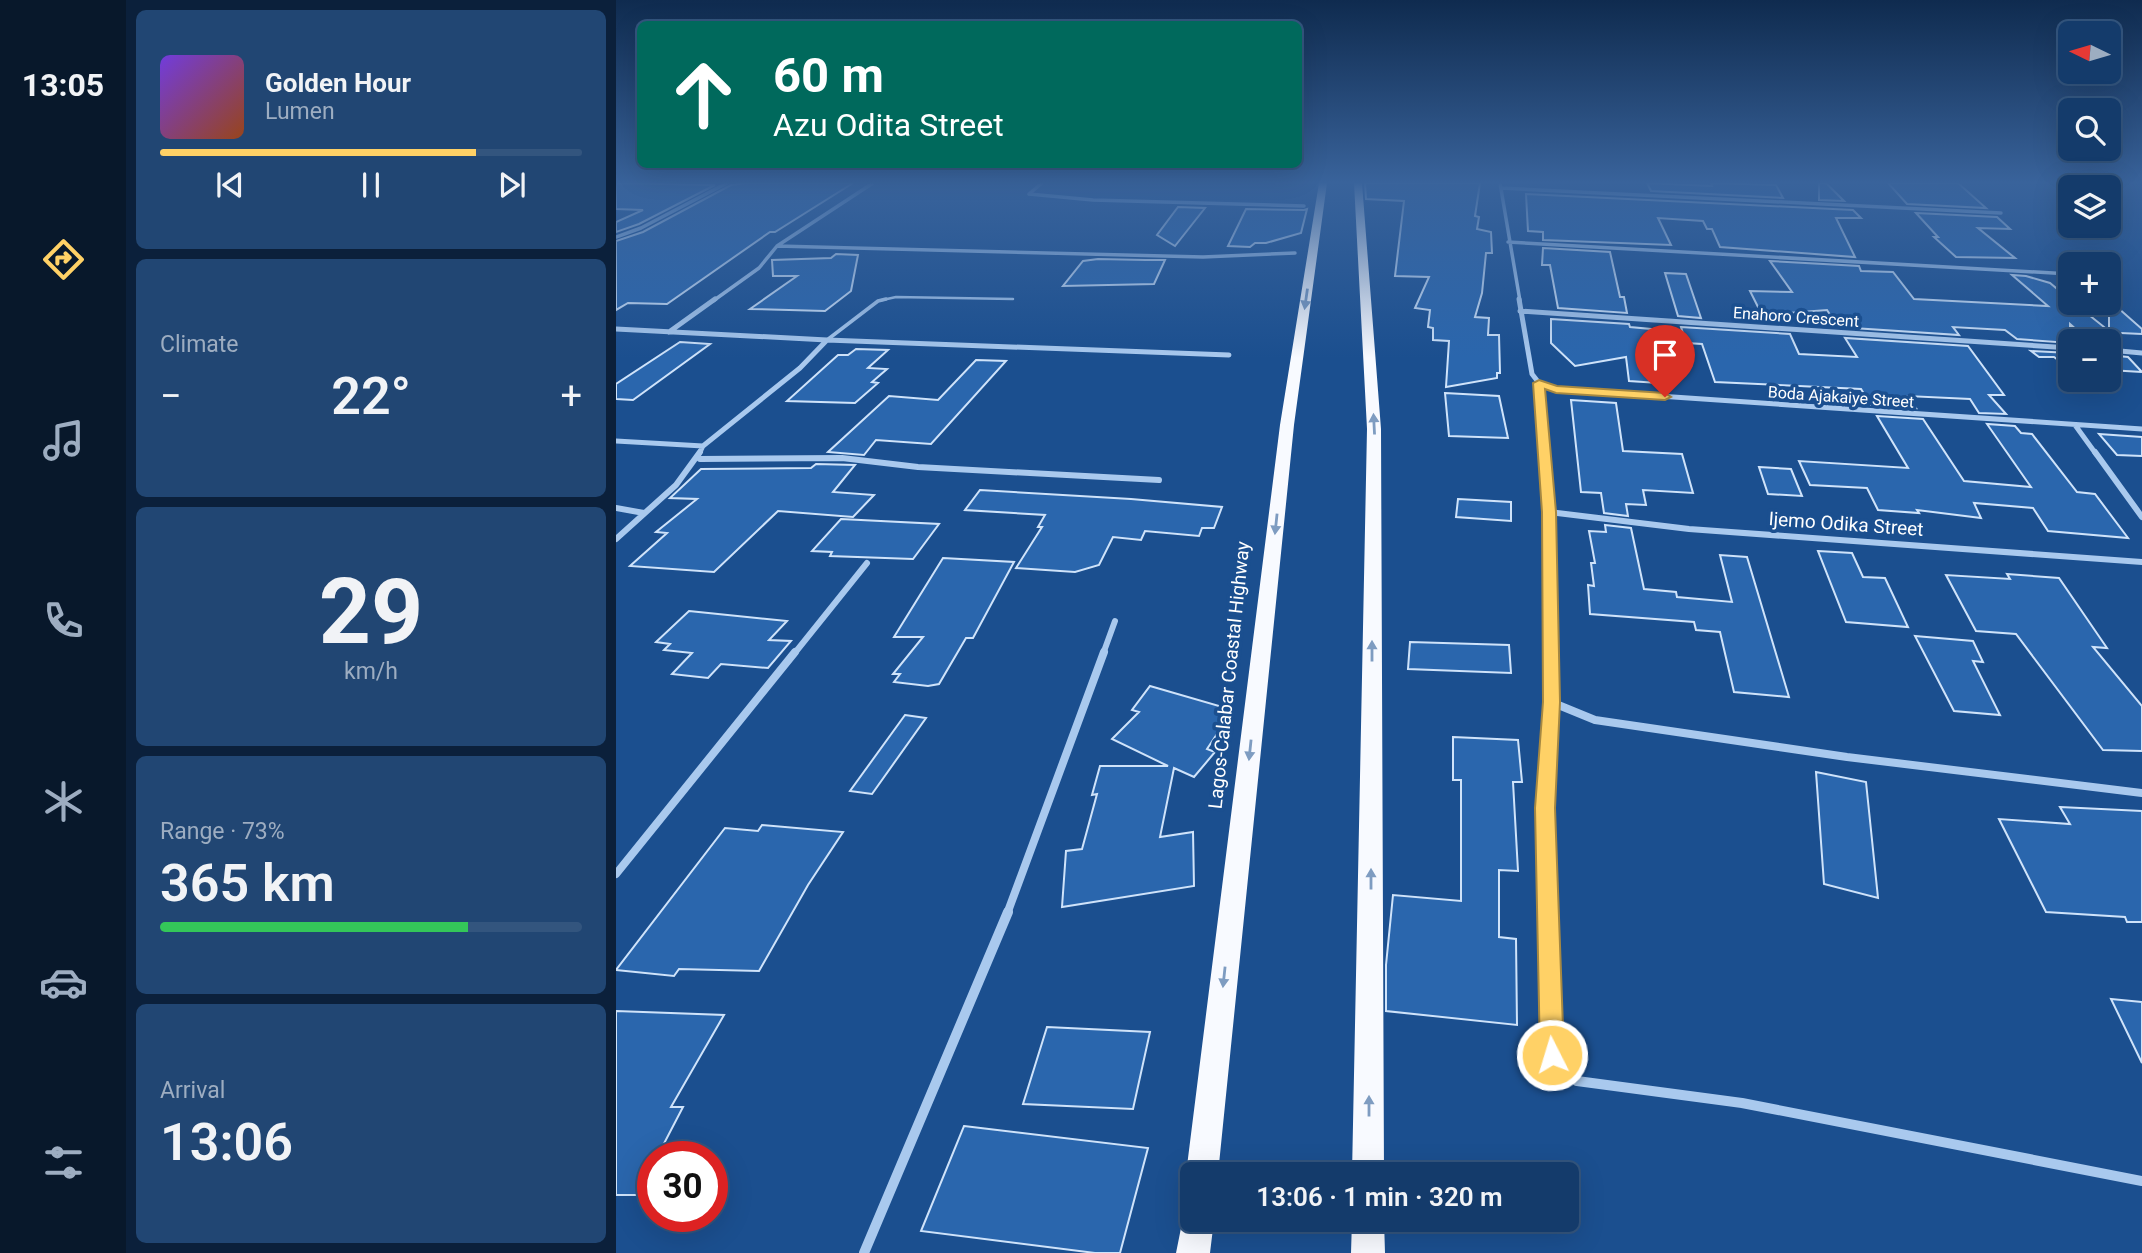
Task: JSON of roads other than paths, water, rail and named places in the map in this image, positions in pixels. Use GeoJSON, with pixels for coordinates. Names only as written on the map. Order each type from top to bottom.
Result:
{"type":"FeatureCollection","features":[{"type":"Feature","properties":{"kind":"highway","name":"Lagos-Calabar Coastal Highway"},"geometry":{"type":"LineString","coordinates":[[1203,1162],[1287,425],[1314,241]]}},
{"type":"Feature","properties":{"kind":"highway"},"geometry":{"type":"LineString","coordinates":[[1362,241],[1374,429],[1368,1162]]}},
{"type":"Feature","properties":{"kind":"highway"},"geometry":{"type":"LineString","coordinates":[[1193,1253],[1196,1232]]}},
{"type":"Feature","properties":{"kind":"highway"},"geometry":{"type":"LineString","coordinates":[[1367,1253],[1368,1232]]}},
{"type":"Feature","properties":{"kind":"street"},"geometry":{"type":"LineString","coordinates":[[668,333],[759,268],[785,241]]}},
{"type":"Feature","properties":{"kind":"street"},"geometry":{"type":"LineString","coordinates":[[2058,273],[1508,242],[1532,374],[1539,383],[1549,512],[1552,702],[1545,808],[1550,1042],[1560,1068],[1577,1081],[1742,1103],[2142,1181]]}},
{"type":"Feature","properties":{"kind":"street"},"geometry":{"type":"LineString","coordinates":[[778,246],[1203,257],[1295,253]]}},
{"type":"Feature","properties":{"kind":"street","name":"Enahoro Crescent"},"geometry":{"type":"LineString","coordinates":[[1520,311],[2058,347]]}},
{"type":"Feature","properties":{"kind":"street"},"geometry":{"type":"LineString","coordinates":[[616,329],[1229,355]]}},
{"type":"Feature","properties":{"kind":"street"},"geometry":{"type":"LineString","coordinates":[[616,539],[700,459],[704,446],[800,368],[827,340]]}},
{"type":"Feature","properties":{"kind":"street"},"geometry":{"type":"LineString","coordinates":[[2121,351],[2142,353]]}},
{"type":"Feature","properties":{"kind":"street","name":"Boda Ajakaiye Street"},"geometry":{"type":"LineString","coordinates":[[1539,383],[1556,389],[2142,429]]}},
{"type":"Feature","properties":{"kind":"street"},"geometry":{"type":"LineString","coordinates":[[2075,425],[2142,517]]}},
{"type":"Feature","properties":{"kind":"street"},"geometry":{"type":"LineString","coordinates":[[616,441],[704,446]]}},
{"type":"Feature","properties":{"kind":"street"},"geometry":{"type":"LineString","coordinates":[[700,459],[842,458],[918,467],[1159,480]]}},
{"type":"Feature","properties":{"kind":"street"},"geometry":{"type":"LineString","coordinates":[[616,508],[644,513]]}},
{"type":"Feature","properties":{"kind":"street","name":"Ijemo Odika Street"},"geometry":{"type":"LineString","coordinates":[[1549,512],[1689,529],[2142,562]]}},
{"type":"Feature","properties":{"kind":"street"},"geometry":{"type":"LineString","coordinates":[[616,874],[867,563]]}},
{"type":"Feature","properties":{"kind":"street"},"geometry":{"type":"LineString","coordinates":[[864,1253],[1013,900],[1115,621]]}},
{"type":"Feature","properties":{"kind":"street"},"geometry":{"type":"LineString","coordinates":[[1552,702],[1595,720],[1847,757],[2142,793]]}},
{"type":"Feature","properties":{"kind":"lane"},"geometry":{"type":"LineString","coordinates":[[827,340],[878,301],[896,297],[1013,299]]}}]}
